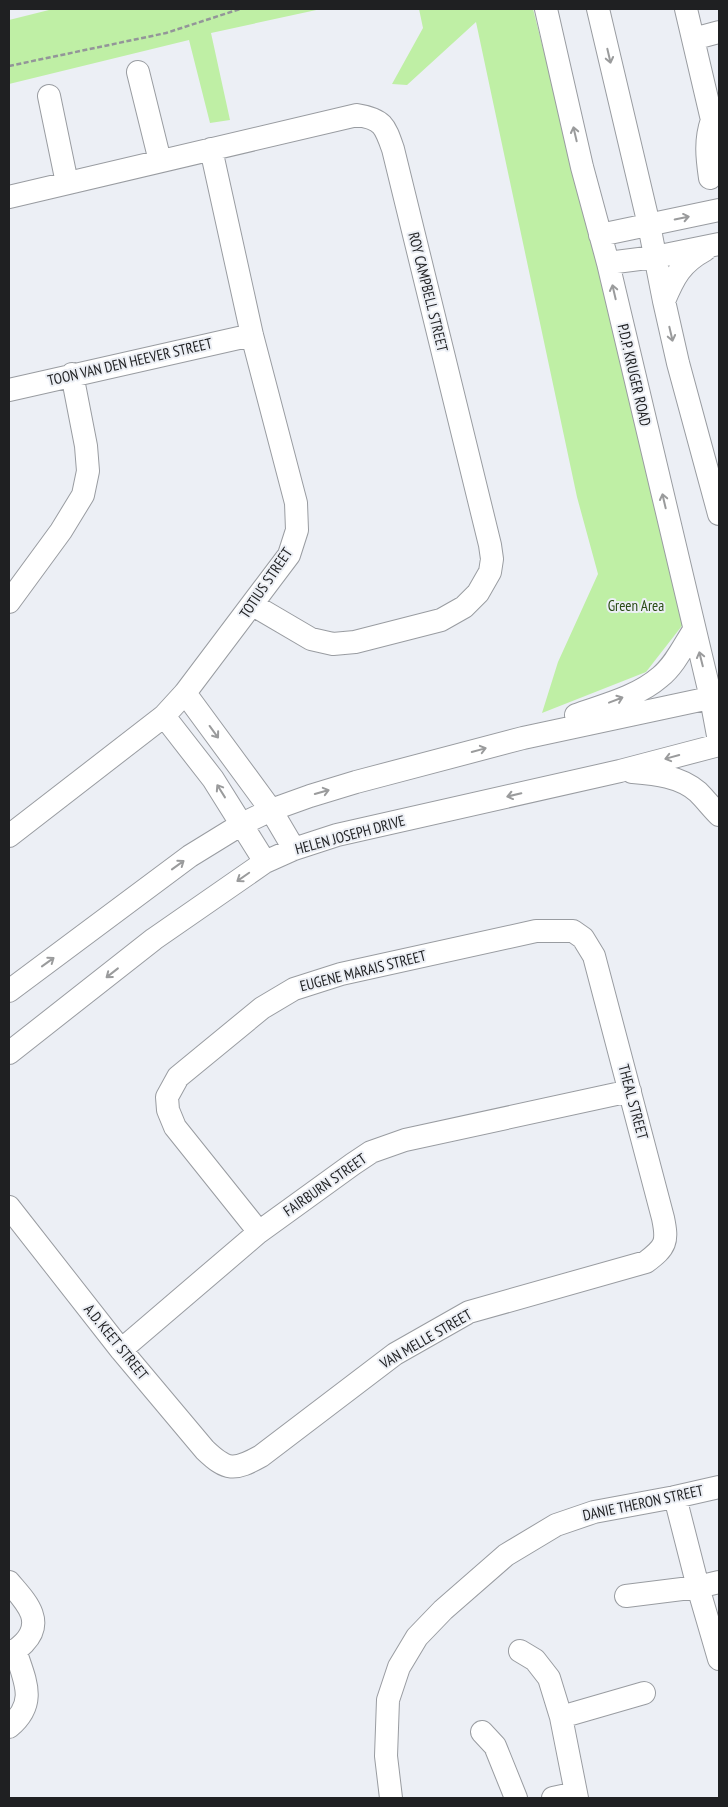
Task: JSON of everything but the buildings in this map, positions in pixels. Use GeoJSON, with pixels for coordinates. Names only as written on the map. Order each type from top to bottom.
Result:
{"type":"FeatureCollection","features":[{"type":"Feature","properties":{"kind":"street","name":"P.D.P. KRUGER ROAD"},"geometry":{"type":"LineString","coordinates":[[546,9],[582,168],[608,263],[694,630],[715,697],[719,743]]}},
{"type":"Feature","properties":{"kind":"street"},"geometry":{"type":"LineString","coordinates":[[598,9],[649,225],[678,363],[719,514]]}},
{"type":"Feature","properties":{"kind":"street"},"geometry":{"type":"LineString","coordinates":[[686,9],[716,119],[708,132],[706,144],[710,178]]}},
{"type":"Feature","properties":{"kind":"street"},"geometry":{"type":"LineString","coordinates":[[693,38],[719,32]]}},
{"type":"Feature","properties":{"kind":"street"},"geometry":{"type":"LineString","coordinates":[[138,72],[160,161]]}},
{"type":"Feature","properties":{"kind":"street"},"geometry":{"type":"LineString","coordinates":[[49,96],[67,183]]}},
{"type":"Feature","properties":{"kind":"street","name":"ROY CAMPBELL STREET"},"geometry":{"type":"LineString","coordinates":[[9,197],[357,115],[372,117],[382,123],[393,149],[491,552],[490,572],[478,593],[464,607],[441,620],[355,642],[333,644],[311,639],[252,605]]}},
{"type":"Feature","properties":{"kind":"street","name":"TOTIUS STREET"},"geometry":{"type":"LineString","coordinates":[[9,836],[164,716],[185,693],[289,555],[297,530],[296,503],[252,335],[211,149]]}},
{"type":"Feature","properties":{"kind":"street"},"geometry":{"type":"LineString","coordinates":[[600,235],[719,210]]}},
{"type":"Feature","properties":{"kind":"street"},"geometry":{"type":"LineString","coordinates":[[608,263],[655,257],[717,245]]}},
{"type":"Feature","properties":{"kind":"street"},"geometry":{"type":"LineString","coordinates":[[664,302],[675,277],[683,265],[694,256],[717,245]]}},
{"type":"Feature","properties":{"kind":"street","name":"TOON VAN DEN HEEVER STREET"},"geometry":{"type":"LineString","coordinates":[[9,390],[72,374],[252,335]]}},
{"type":"Feature","properties":{"kind":"street"},"geometry":{"type":"LineString","coordinates":[[9,602],[61,531],[83,495],[88,471],[86,446],[72,374]]}},
{"type":"Feature","properties":{"kind":"street"},"geometry":{"type":"LineString","coordinates":[[523,738],[533,730],[596,708],[645,688],[670,667],[694,630]]}},
{"type":"Feature","properties":{"kind":"street"},"geometry":{"type":"LineString","coordinates":[[185,693],[271,810],[294,849]]}},
{"type":"Feature","properties":{"kind":"street"},"geometry":{"type":"LineString","coordinates":[[9,991],[190,856],[242,824],[271,810],[356,782],[523,738],[715,697]]}},
{"type":"Feature","properties":{"kind":"street"},"geometry":{"type":"LineString","coordinates":[[164,716],[214,779],[265,862]]}},
{"type":"Feature","properties":{"kind":"street","name":"HELEN JOSEPH DRIVE"},"geometry":{"type":"LineString","coordinates":[[9,1053],[154,939],[265,862],[294,849],[337,835],[620,771],[719,743]]}},
{"type":"Feature","properties":{"kind":"street"},"geometry":{"type":"LineString","coordinates":[[620,771],[671,778],[686,784],[698,792],[719,815]]}},
{"type":"Feature","properties":{"kind":"street","name":"EUGENE MARAIS STREET"},"geometry":{"type":"LineString","coordinates":[[259,1232],[175,1127],[168,1110],[167,1096],[178,1077],[262,1008],[294,989],[341,974],[536,931],[573,931],[584,938]]}},
{"type":"Feature","properties":{"kind":"street","name":"THEAL STREET"},"geometry":{"type":"LineString","coordinates":[[584,938],[594,956],[667,1235],[658,1252],[646,1262]]}},
{"type":"Feature","properties":{"kind":"street","name":"FAIRBURN STREET"},"geometry":{"type":"LineString","coordinates":[[121,1350],[259,1232],[372,1152],[405,1140],[630,1091]]}},
{"type":"Feature","properties":{"kind":"street","name":"A.D. KEET STREET"},"geometry":{"type":"LineString","coordinates":[[9,1207],[121,1350],[205,1450],[219,1463],[231,1467]]}},
{"type":"Feature","properties":{"kind":"street","name":"VAN MELLE STREET"},"geometry":{"type":"LineString","coordinates":[[231,1467],[243,1466],[261,1456],[395,1354],[469,1312],[646,1262]]}},
{"type":"Feature","properties":{"kind":"street","name":"DANIE THERON STREET"},"geometry":{"type":"LineString","coordinates":[[391,1798],[386,1756],[388,1700],[399,1667],[417,1637],[443,1610],[506,1555],[556,1525],[594,1512],[719,1487]]}},
{"type":"Feature","properties":{"kind":"street"},"geometry":{"type":"LineString","coordinates":[[675,1497],[709,1585],[719,1659]]}},
{"type":"Feature","properties":{"kind":"street"},"geometry":{"type":"LineString","coordinates":[[9,1582],[29,1607],[33,1618],[33,1625],[25,1642],[12,1653],[24,1676],[27,1695],[22,1715],[9,1728]]}},
{"type":"Feature","properties":{"kind":"street"},"geometry":{"type":"LineString","coordinates":[[626,1596],[709,1585]]}},
{"type":"Feature","properties":{"kind":"street"},"geometry":{"type":"LineString","coordinates":[[520,1651],[535,1660],[549,1678],[561,1717],[577,1795],[552,1798]]}},
{"type":"Feature","properties":{"kind":"street"},"geometry":{"type":"LineString","coordinates":[[561,1717],[644,1693]]}},
{"type":"Feature","properties":{"kind":"street"},"geometry":{"type":"LineString","coordinates":[[482,1732],[495,1746],[516,1798]]}},
{"type":"Feature","properties":{"kind":"path"},"geometry":{"type":"LineString","coordinates":[[9,66],[166,33],[240,9]]}},
{"type":"Feature","properties":{"kind":"green space"},"geometry":{"type":"Polygon","coordinates":[[[53,9],[321,9],[211,33],[230,120],[210,123],[189,40],[9,84],[9,20],[53,9]]]}},
{"type":"Feature","properties":{"kind":"green space","name":"Green Area"},"geometry":{"type":"Polygon","coordinates":[[[419,9],[533,9],[688,618],[646,672],[542,713],[558,662],[598,574],[577,497],[476,22],[407,85],[392,84],[423,28],[419,9]]]}}]}
